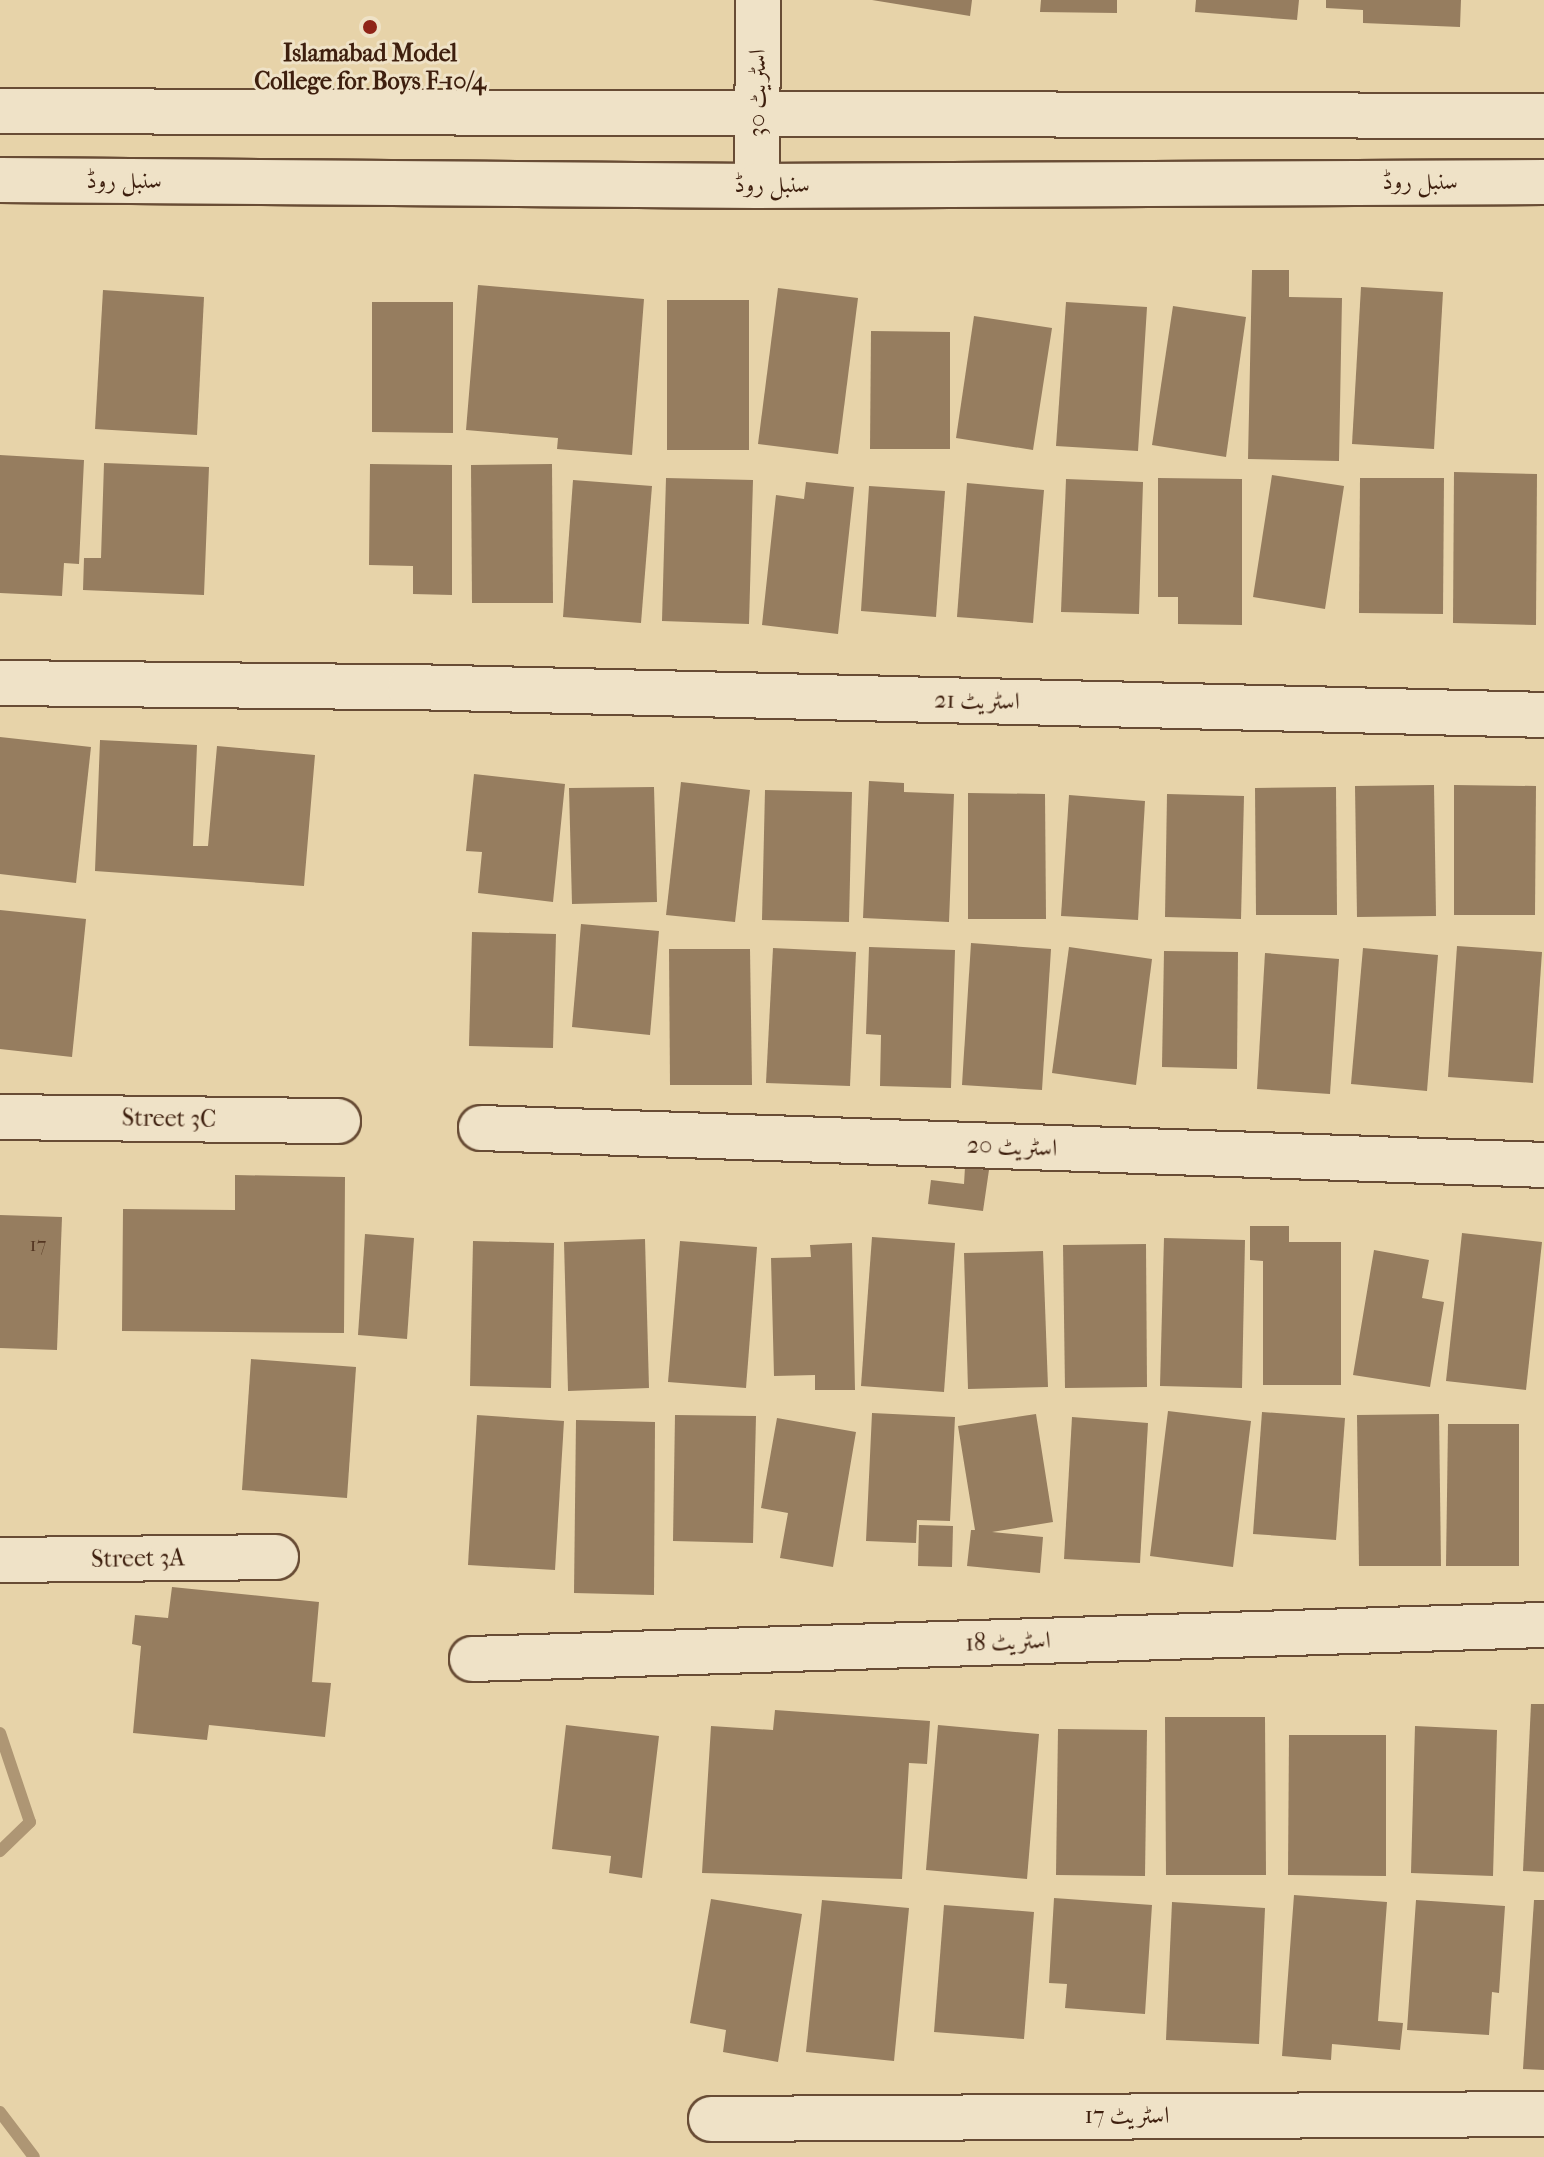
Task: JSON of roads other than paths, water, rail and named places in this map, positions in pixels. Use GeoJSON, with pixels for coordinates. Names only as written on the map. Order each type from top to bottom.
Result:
{"type":"FeatureCollection","features":[{"type":"Feature","properties":{"kind":"street","name":"اسٹریٹ 30"},"geometry":{"type":"LineString","coordinates":[[757,186],[758,0]]}},
{"type":"Feature","properties":{"kind":"street"},"geometry":{"type":"LineString","coordinates":[[0,111],[758,116],[1544,116]]}},
{"type":"Feature","properties":{"kind":"street","name":"سنبل روڈ"},"geometry":{"type":"LineString","coordinates":[[0,180],[757,186],[1544,182]]}},
{"type":"Feature","properties":{"kind":"street","name":"اسٹریٹ 21"},"geometry":{"type":"LineString","coordinates":[[0,683],[410,687],[1544,715]]}},
{"type":"Feature","properties":{"kind":"street","name":"Street 3C"},"geometry":{"type":"LineString","coordinates":[[0,1117],[338,1121]]}},
{"type":"Feature","properties":{"kind":"street","name":"اسٹریٹ 20"},"geometry":{"type":"LineString","coordinates":[[481,1128],[1544,1165]]}},
{"type":"Feature","properties":{"kind":"street","name":"Street 3A"},"geometry":{"type":"LineString","coordinates":[[0,1560],[276,1557]]}},
{"type":"Feature","properties":{"kind":"street","name":"اسٹریٹ 18"},"geometry":{"type":"LineString","coordinates":[[472,1659],[1544,1625]]}},
{"type":"Feature","properties":{"kind":"street","name":"اسٹریٹ 17"},"geometry":{"type":"LineString","coordinates":[[711,2119],[1544,2114]]}},
{"type":"Feature","properties":{"kind":"waterway"},"geometry":{"type":"LineString","coordinates":[[0,1733],[30,1822],[0,1851]]}},
{"type":"Feature","properties":{"kind":"waterway"},"geometry":{"type":"LineString","coordinates":[[0,2112],[34,2157]]}},
{"type":"Feature","properties":{"kind":"place","name":"Islamabad Model College for Boys F-10/4"},"geometry":{"type":"Point","coordinates":[370,27]}}]}
